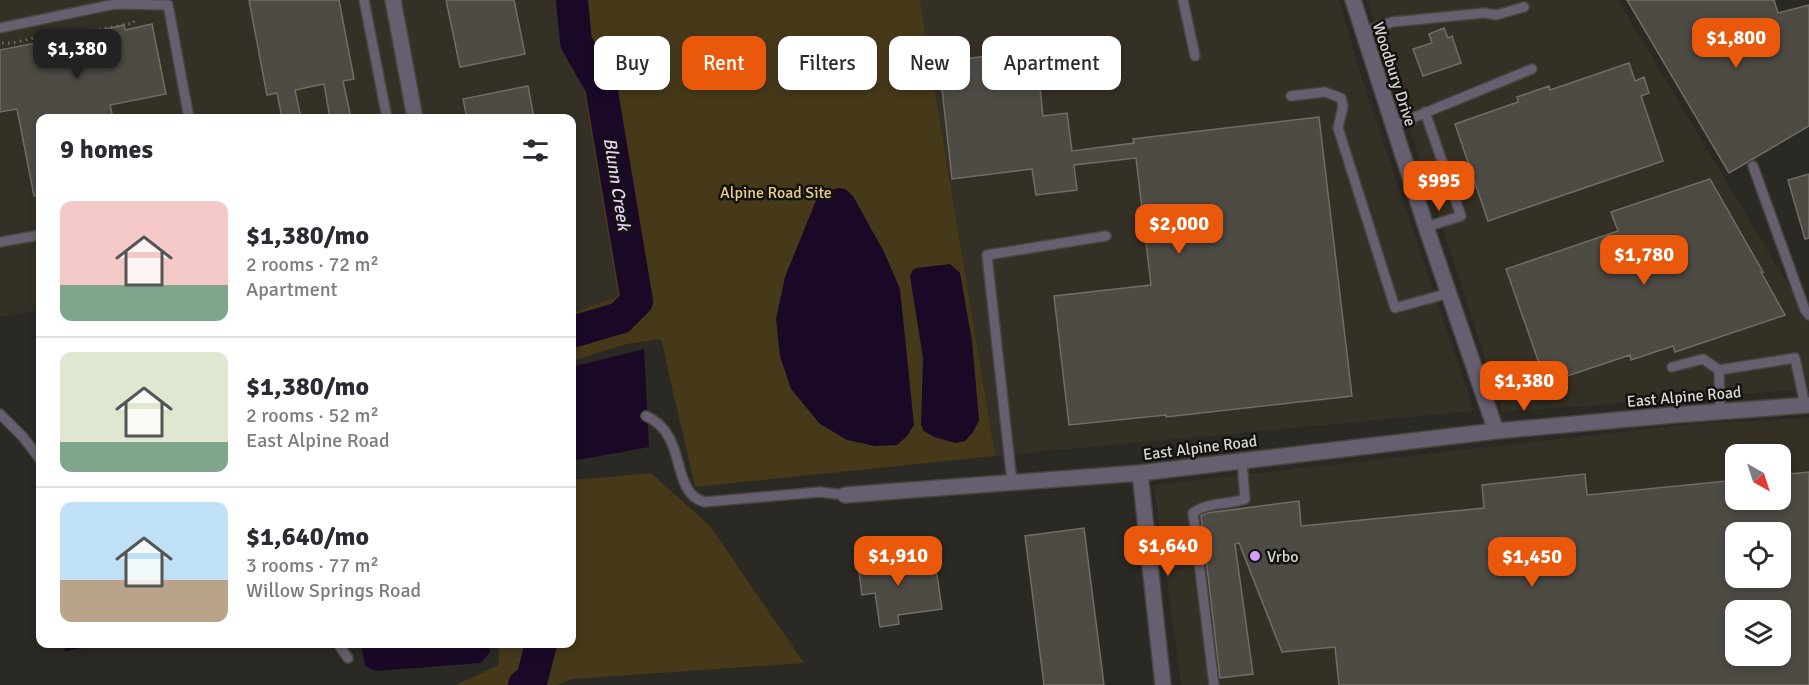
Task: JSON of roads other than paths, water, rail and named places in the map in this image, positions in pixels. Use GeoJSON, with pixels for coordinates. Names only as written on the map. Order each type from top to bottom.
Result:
{"type":"FeatureCollection","features":[{"type":"Feature","properties":{"kind":"street"},"geometry":{"type":"LineString","coordinates":[[393,0],[414,114]]}},
{"type":"Feature","properties":{"kind":"street","name":"Woodbury Drive"},"geometry":{"type":"LineString","coordinates":[[1353,0],[1426,227],[1496,431]]}},
{"type":"Feature","properties":{"kind":"street","name":"East Alpine Road"},"geometry":{"type":"LineString","coordinates":[[845,495],[1140,472],[1496,431],[1807,405]]}},
{"type":"Feature","properties":{"kind":"street"},"geometry":{"type":"LineString","coordinates":[[1140,472],[1163,685]]}},
{"type":"Feature","properties":{"kind":"lane"},"geometry":{"type":"LineString","coordinates":[[364,0],[386,114]]}},
{"type":"Feature","properties":{"kind":"lane"},"geometry":{"type":"LineString","coordinates":[[1184,0],[1195,56]]}},
{"type":"Feature","properties":{"kind":"lane"},"geometry":{"type":"LineString","coordinates":[[0,28],[115,2],[168,5],[188,114]]}},
{"type":"Feature","properties":{"kind":"lane"},"geometry":{"type":"LineString","coordinates":[[1362,33],[1392,22],[1484,13],[1496,15],[1524,7]]}},
{"type":"Feature","properties":{"kind":"lane"},"geometry":{"type":"LineString","coordinates":[[1393,126],[1532,69]]}},
{"type":"Feature","properties":{"kind":"lane"},"geometry":{"type":"LineString","coordinates":[[1291,96],[1324,92],[1341,98],[1338,128],[1395,308],[1449,293]]}},
{"type":"Feature","properties":{"kind":"lane"},"geometry":{"type":"LineString","coordinates":[[1425,112],[1461,216],[1426,227]]}},
{"type":"Feature","properties":{"kind":"lane"},"geometry":{"type":"LineString","coordinates":[[1752,166],[1804,310],[1809,315]]}},
{"type":"Feature","properties":{"kind":"lane"},"geometry":{"type":"LineString","coordinates":[[0,242],[36,236]]}},
{"type":"Feature","properties":{"kind":"lane"},"geometry":{"type":"LineString","coordinates":[[1012,482],[987,255],[1106,236]]}},
{"type":"Feature","properties":{"kind":"lane"},"geometry":{"type":"LineString","coordinates":[[1672,367],[1703,359],[1719,370],[1795,358],[1807,405]]}},
{"type":"Feature","properties":{"kind":"lane"},"geometry":{"type":"LineString","coordinates":[[1719,370],[1720,411]]}},
{"type":"Feature","properties":{"kind":"lane"},"geometry":{"type":"LineString","coordinates":[[0,414],[36,454]]}},
{"type":"Feature","properties":{"kind":"lane","name":"East Alpine Road"},"geometry":{"type":"LineString","coordinates":[[646,416],[657,421],[674,445],[686,490],[695,500],[704,502],[820,492],[845,495]]}},
{"type":"Feature","properties":{"kind":"lane"},"geometry":{"type":"LineString","coordinates":[[1214,685],[1193,513],[1200,507],[1236,502],[1245,498],[1242,461]]}},
{"type":"Feature","properties":{"kind":"lane"},"geometry":{"type":"LineString","coordinates":[[341,648],[348,658]]}},
{"type":"Feature","properties":{"kind":"waterway","name":"Blunn Creek"},"geometry":{"type":"LineString","coordinates":[[572,0],[576,42],[601,86],[637,301],[620,318],[576,331]]}},
{"type":"Feature","properties":{"kind":"waterway","name":"Blunn Creek"},"geometry":{"type":"LineString","coordinates":[[524,685],[532,679],[540,648]]}},
{"type":"Feature","properties":{"kind":"place","name":"Vrbo"},"geometry":{"type":"Point","coordinates":[1255,556]}},
{"type":"Feature","properties":{"kind":"park label","name":"Alpine Road Site"},"geometry":{"type":"Point","coordinates":[776,192]}}]}
